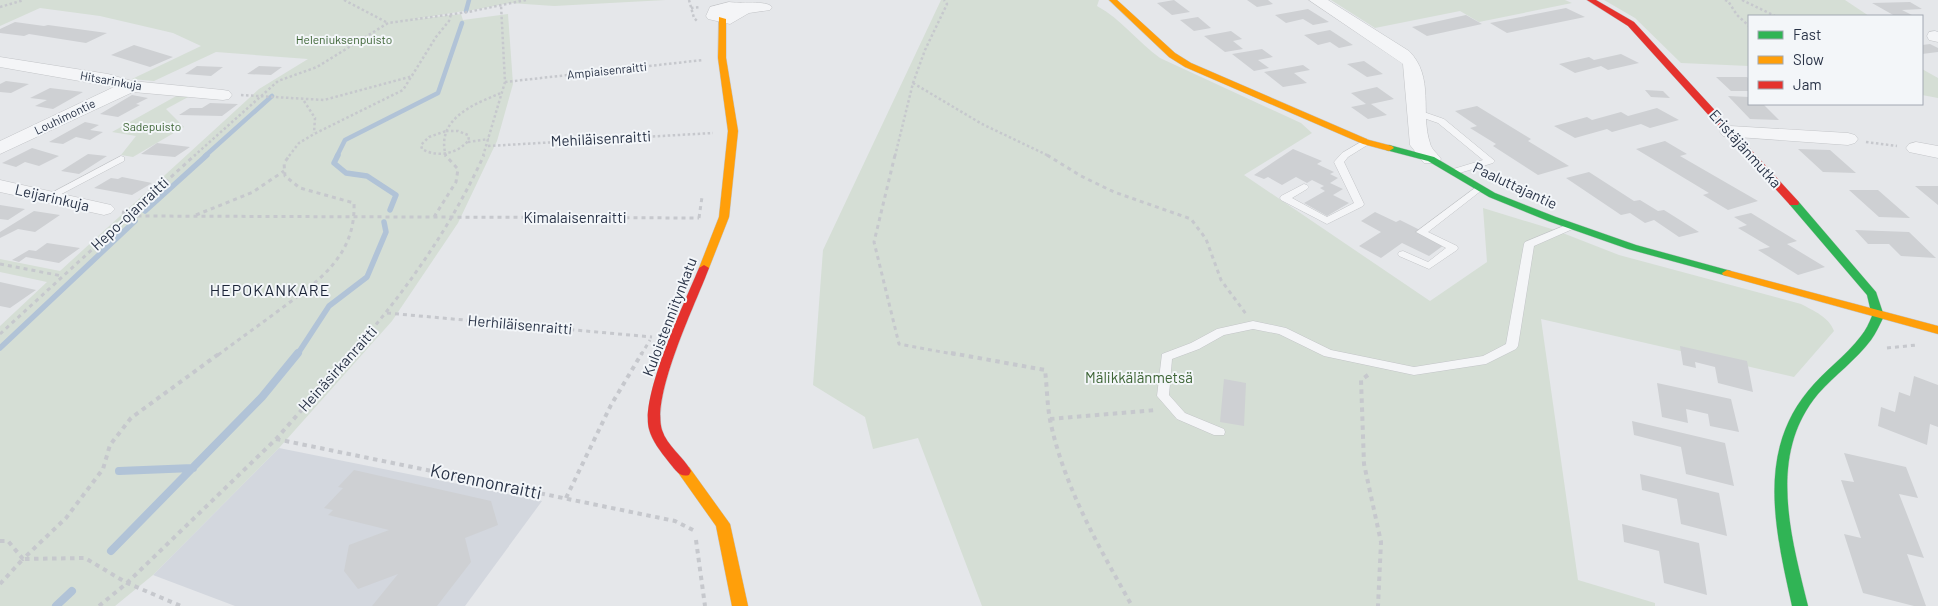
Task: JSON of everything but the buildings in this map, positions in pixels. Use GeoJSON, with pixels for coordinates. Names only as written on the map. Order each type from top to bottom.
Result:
{"type":"FeatureCollection","features":[{"type":"Feature","properties":{"kind":"street","name":"Paaluttajantie"},"geometry":{"type":"LineString","coordinates":[[1112,0],[1172,55],[1188,65],[1366,142],[1431,160],[1480,188],[1571,226],[1632,247],[1938,330]]}},
{"type":"Feature","properties":{"kind":"street"},"geometry":{"type":"LineString","coordinates":[[1317,0],[1390,45],[1410,63],[1414,74],[1420,146],[1431,160]]}},
{"type":"Feature","properties":{"kind":"street","name":"Eristäjänmutka"},"geometry":{"type":"LineString","coordinates":[[1591,0],[1631,24],[1730,132],[1872,294],[1878,315]]}},
{"type":"Feature","properties":{"kind":"street"},"geometry":{"type":"LineString","coordinates":[[722,19],[714,16],[714,12],[724,8],[764,7]]}},
{"type":"Feature","properties":{"kind":"street","name":"Kuloistenniitynkatu"},"geometry":{"type":"LineString","coordinates":[[722,19],[722,58],[733,131],[724,217],[659,387],[654,423],[660,439],[723,524],[740,606]]}},
{"type":"Feature","properties":{"kind":"street","name":"Hitsarinkuja"},"geometry":{"type":"LineString","coordinates":[[0,62],[108,79],[130,86],[223,95]]}},
{"type":"Feature","properties":{"kind":"street","name":"Louhimontie"},"geometry":{"type":"LineString","coordinates":[[0,148],[130,86]]}},
{"type":"Feature","properties":{"kind":"street"},"geometry":{"type":"LineString","coordinates":[[1730,132],[1848,139]]}},
{"type":"Feature","properties":{"kind":"street"},"geometry":{"type":"LineString","coordinates":[[1916,148],[1938,152]]}},
{"type":"Feature","properties":{"kind":"street","name":"Leijarinkuja"},"geometry":{"type":"LineString","coordinates":[[0,186],[49,197],[59,202],[104,209]]}},
{"type":"Feature","properties":{"kind":"street"},"geometry":{"type":"LineString","coordinates":[[1800,606],[1778,504],[1779,467],[1786,437],[1806,402],[1828,375],[1866,339],[1878,315]]}},
{"type":"Feature","properties":{"kind":"lane"},"geometry":{"type":"LineString","coordinates":[[1418,113],[1441,121],[1490,161],[1453,172]]}},
{"type":"Feature","properties":{"kind":"lane"},"geometry":{"type":"LineString","coordinates":[[1304,187],[1285,198],[1326,221],[1358,204],[1339,162],[1345,155],[1366,142]]}},
{"type":"Feature","properties":{"kind":"lane"},"geometry":{"type":"LineString","coordinates":[[49,197],[121,159]]}},
{"type":"Feature","properties":{"kind":"lane"},"geometry":{"type":"LineString","coordinates":[[1403,254],[1429,266],[1453,248],[1421,232],[1480,188]]}},
{"type":"Feature","properties":{"kind":"lane"},"geometry":{"type":"LineString","coordinates":[[1218,432],[1181,416],[1163,396],[1166,357],[1195,346],[1221,332],[1253,325],[1282,330],[1328,353],[1414,371],[1486,360],[1512,346],[1529,244],[1571,226]]}},
{"type":"Feature","properties":{"kind":"path"},"geometry":{"type":"LineString","coordinates":[[0,7],[24,0]]}},
{"type":"Feature","properties":{"kind":"path"},"geometry":{"type":"LineString","coordinates":[[344,0],[388,23],[526,0]]}},
{"type":"Feature","properties":{"kind":"path"},"geometry":{"type":"LineString","coordinates":[[689,0],[694,18],[702,28]]}},
{"type":"Feature","properties":{"kind":"path"},"geometry":{"type":"LineString","coordinates":[[944,0],[947,4],[925,50],[913,83],[874,242],[899,344],[1045,370],[1050,419],[1069,484],[1099,548],[1132,606]]}},
{"type":"Feature","properties":{"kind":"path"},"geometry":{"type":"LineString","coordinates":[[1725,0],[1728,1],[1734,12],[1748,26]]}},
{"type":"Feature","properties":{"kind":"path"},"geometry":{"type":"LineString","coordinates":[[1742,0],[1773,15]]}},
{"type":"Feature","properties":{"kind":"path","name":"Heinäsirkanraitti"},"geometry":{"type":"LineString","coordinates":[[99,606],[127,583],[276,439],[388,313],[433,249],[475,174],[488,146],[505,82],[500,19],[501,5]]}},
{"type":"Feature","properties":{"kind":"path"},"geometry":{"type":"LineString","coordinates":[[0,584],[66,518],[103,469],[110,445],[132,418],[312,286],[336,264],[351,237],[356,216],[354,203],[300,188],[285,176],[284,162],[299,143],[403,90],[414,76],[423,56],[449,21],[451,14]]}},
{"type":"Feature","properties":{"kind":"path","name":"Hepo-ojanraitti"},"geometry":{"type":"LineString","coordinates":[[0,334],[129,214],[278,81],[317,67],[388,23]]}},
{"type":"Feature","properties":{"kind":"path","name":"Ampiaisenraitti"},"geometry":{"type":"LineString","coordinates":[[505,82],[709,60]]}},
{"type":"Feature","properties":{"kind":"path"},"geometry":{"type":"LineString","coordinates":[[261,95],[303,100],[340,97],[414,76]]}},
{"type":"Feature","properties":{"kind":"path"},"geometry":{"type":"LineString","coordinates":[[913,83],[982,124],[1036,148],[1097,184],[1191,219],[1199,226],[1205,238],[1218,275],[1253,325]]}},
{"type":"Feature","properties":{"kind":"path"},"geometry":{"type":"LineString","coordinates":[[434,217],[456,182],[458,169],[446,159],[443,153],[446,131],[456,114],[463,109],[502,93]]}},
{"type":"Feature","properties":{"kind":"path"},"geometry":{"type":"LineString","coordinates":[[303,100],[308,104],[315,118],[314,134]]}},
{"type":"Feature","properties":{"kind":"path"},"geometry":{"type":"LineString","coordinates":[[712,142],[714,125]]}},
{"type":"Feature","properties":{"kind":"path"},"geometry":{"type":"LineString","coordinates":[[468,142],[469,137],[465,133],[446,131],[429,137],[421,145],[422,150],[426,152],[443,153],[458,149],[468,142],[489,139]]}},
{"type":"Feature","properties":{"kind":"path","name":"Mehiläisenraitti"},"geometry":{"type":"LineString","coordinates":[[488,146],[713,133]]}},
{"type":"Feature","properties":{"kind":"path"},"geometry":{"type":"LineString","coordinates":[[1848,139],[1916,148]]}},
{"type":"Feature","properties":{"kind":"path"},"geometry":{"type":"LineString","coordinates":[[194,216],[263,186],[284,171]]}},
{"type":"Feature","properties":{"kind":"path"},"geometry":{"type":"LineString","coordinates":[[695,227],[699,218],[704,190]]}},
{"type":"Feature","properties":{"kind":"path","name":"Kimalaisenraitti"},"geometry":{"type":"LineString","coordinates":[[129,214],[194,216],[699,218]]}},
{"type":"Feature","properties":{"kind":"path"},"geometry":{"type":"LineString","coordinates":[[0,264],[62,277]]}},
{"type":"Feature","properties":{"kind":"path","name":"Herhiläisenraitti"},"geometry":{"type":"LineString","coordinates":[[388,313],[652,337]]}},
{"type":"Feature","properties":{"kind":"path"},"geometry":{"type":"LineString","coordinates":[[566,498],[612,405],[656,328]]}},
{"type":"Feature","properties":{"kind":"path"},"geometry":{"type":"LineString","coordinates":[[1888,348],[1924,345]]}},
{"type":"Feature","properties":{"kind":"path"},"geometry":{"type":"LineString","coordinates":[[1378,606],[1381,542],[1364,464],[1364,415],[1361,380],[1381,364]]}},
{"type":"Feature","properties":{"kind":"path"},"geometry":{"type":"LineString","coordinates":[[1050,419],[1173,408]]}},
{"type":"Feature","properties":{"kind":"path","name":"Korennonraitti"},"geometry":{"type":"LineString","coordinates":[[276,439],[675,520],[695,530],[705,606]]}},
{"type":"Feature","properties":{"kind":"path"},"geometry":{"type":"LineString","coordinates":[[0,541],[8,541],[23,559]]}},
{"type":"Feature","properties":{"kind":"path"},"geometry":{"type":"LineString","coordinates":[[23,559],[85,558],[127,583],[181,606]]}},
{"type":"Feature","properties":{"kind":"shaded area"},"geometry":{"type":"Polygon","coordinates":[[[279,448],[542,501],[465,606],[235,606],[153,575],[279,448]]]}},
{"type":"Feature","properties":{"kind":"green space","name":"Heleniuksenpuisto"},"geometry":{"type":"Polygon","coordinates":[[[0,0],[468,0],[464,11],[409,20],[461,14],[463,20],[508,14],[513,84],[497,141],[458,223],[392,321],[279,448],[153,575],[115,606],[0,606],[0,326],[47,282],[0,272],[0,259],[60,271],[259,89],[308,59],[216,52],[154,81],[132,79],[201,46],[173,33],[100,16],[40,8],[0,26],[0,0]]]}},
{"type":"Feature","properties":{"kind":"green space"},"geometry":{"type":"Polygon","coordinates":[[[470,0],[666,0],[554,6],[510,3],[467,11],[470,0]]]}},
{"type":"Feature","properties":{"kind":"green space","name":"Mälikkälänmetsä"},"geometry":{"type":"Polygon","coordinates":[[[941,0],[1099,0],[1097,6],[1114,17],[1160,58],[1301,123],[1312,133],[1244,175],[1430,301],[1487,262],[1483,208],[1555,230],[1619,255],[1801,304],[1825,318],[1834,331],[1794,377],[1541,319],[1578,580],[1655,603],[1655,606],[982,606],[918,438],[873,449],[865,417],[813,385],[823,250],[941,0]]]}},
{"type":"Feature","properties":{"kind":"green space"},"geometry":{"type":"Polygon","coordinates":[[[1331,0],[1565,0],[1572,3],[1479,22],[1460,11],[1375,28],[1331,0]]]}},
{"type":"Feature","properties":{"kind":"green space"},"geometry":{"type":"Polygon","coordinates":[[[1604,0],[1845,0],[1868,15],[1748,15],[1748,66],[1681,63],[1635,18],[1604,0]]]}},
{"type":"Feature","properties":{"kind":"green space"},"geometry":{"type":"Polygon","coordinates":[[[1923,70],[1938,78],[1938,98],[1923,95],[1923,70]]]}},
{"type":"Feature","properties":{"kind":"green space","name":"Sadepuisto"},"geometry":{"type":"Polygon","coordinates":[[[178,95],[190,96],[166,109],[184,127],[133,157],[121,155],[136,136],[112,132],[178,95]]]}},
{"type":"Feature","properties":{"kind":"waterway"},"geometry":{"type":"LineString","coordinates":[[466,11],[469,0]]}},
{"type":"Feature","properties":{"kind":"waterway"},"geometry":{"type":"LineString","coordinates":[[337,156],[345,140],[438,93],[462,23]]}},
{"type":"Feature","properties":{"kind":"waterway"},"geometry":{"type":"LineString","coordinates":[[205,156],[272,96]]}},
{"type":"Feature","properties":{"kind":"waterway"},"geometry":{"type":"LineString","coordinates":[[145,211],[207,155]]}},
{"type":"Feature","properties":{"kind":"waterway"},"geometry":{"type":"LineString","coordinates":[[338,155],[334,163],[346,173],[367,176],[396,195],[390,210]]}},
{"type":"Feature","properties":{"kind":"waterway"},"geometry":{"type":"LineString","coordinates":[[0,348],[135,221]]}},
{"type":"Feature","properties":{"kind":"waterway"},"geometry":{"type":"LineString","coordinates":[[297,355],[329,306],[367,277],[386,232],[384,222]]}},
{"type":"Feature","properties":{"kind":"waterway"},"geometry":{"type":"LineString","coordinates":[[192,468],[262,397],[298,353]]}},
{"type":"Feature","properties":{"kind":"waterway"},"geometry":{"type":"LineString","coordinates":[[111,551],[192,468]]}},
{"type":"Feature","properties":{"kind":"waterway"},"geometry":{"type":"LineString","coordinates":[[119,471],[192,468]]}},
{"type":"Feature","properties":{"kind":"waterway"},"geometry":{"type":"LineString","coordinates":[[56,606],[72,591]]}},
{"type":"Feature","properties":{"kind":"traffic: fast"},"geometry":{"type":"LineString","coordinates":[[1389,148],[1431,159],[1492,195],[1552,219],[1632,247],[1727,273]]}},
{"type":"Feature","properties":{"kind":"traffic: fast"},"geometry":{"type":"LineString","coordinates":[[1794,203],[1872,294],[1878,316],[1867,337],[1807,400],[1793,424],[1784,449],[1780,475],[1780,501],[1788,554],[1800,606]]}},
{"type":"Feature","properties":{"kind":"traffic: slow"},"geometry":{"type":"LineString","coordinates":[[1113,0],[1172,55],[1188,65],[1366,142],[1389,148]]}},
{"type":"Feature","properties":{"kind":"traffic: slow"},"geometry":{"type":"LineString","coordinates":[[704,268],[724,217],[733,131],[722,58],[722,19]]}},
{"type":"Feature","properties":{"kind":"traffic: slow"},"geometry":{"type":"LineString","coordinates":[[1727,273],[1938,330]]}},
{"type":"Feature","properties":{"kind":"traffic: slow"},"geometry":{"type":"LineString","coordinates":[[684,471],[723,524],[740,606]]}},
{"type":"Feature","properties":{"kind":"traffic: jam"},"geometry":{"type":"LineString","coordinates":[[1591,0],[1631,24],[1794,203]]}},
{"type":"Feature","properties":{"kind":"traffic: jam"},"geometry":{"type":"LineString","coordinates":[[684,471],[666,448],[655,429],[655,407],[665,367],[704,268]]}},
{"type":"Feature","properties":{"kind":"district","name":"HEPOKANKARE"},"geometry":{"type":"Point","coordinates":[270,290]}}]}
